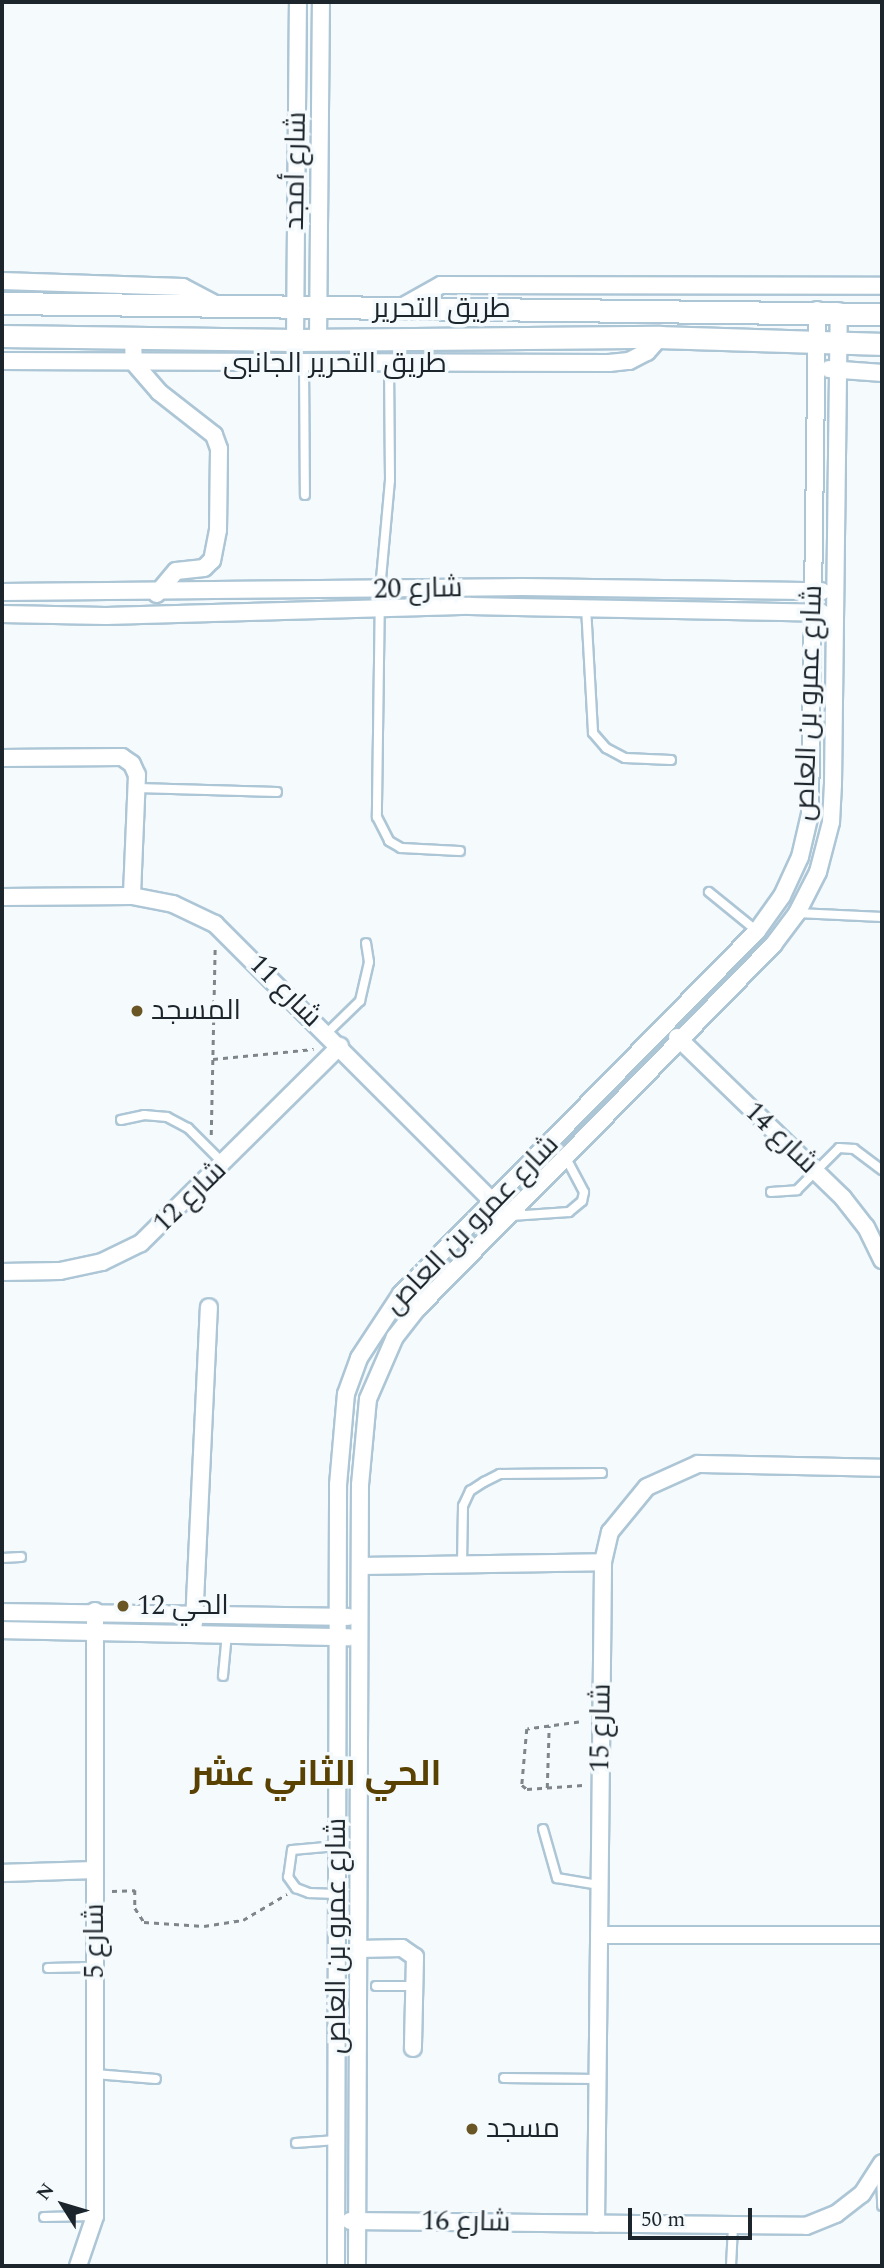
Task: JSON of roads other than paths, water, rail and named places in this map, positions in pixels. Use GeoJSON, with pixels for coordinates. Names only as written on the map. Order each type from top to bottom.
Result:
{"type":"FeatureCollection","features":[{"type":"Feature","properties":{"kind":"street","name":"شارع أمجد"},"geometry":{"type":"LineString","coordinates":[[295,340],[298,2]]}},
{"type":"Feature","properties":{"kind":"street","name":"شارع أمجد"},"geometry":{"type":"LineString","coordinates":[[318,340],[321,2]]}},
{"type":"Feature","properties":{"kind":"street","name":"طريق التحرير الجانبى"},"geometry":{"type":"LineString","coordinates":[[2,281],[183,287],[221,307]]}},
{"type":"Feature","properties":{"kind":"street","name":"طريق التحرير الجانبى"},"geometry":{"type":"LineString","coordinates":[[397,310],[441,285],[882,286]]}},
{"type":"Feature","properties":{"kind":"street","name":"طريق التحرير"},"geometry":{"type":"LineString","coordinates":[[2,303],[397,310],[817,310],[882,314]]}},
{"type":"Feature","properties":{"kind":"street","name":"شارع عمرو بن العاص"},"geometry":{"type":"LineString","coordinates":[[336,2266],[341,1432],[359,1358],[401,1294],[667,1027],[757,932],[787,886],[800,857],[810,814],[817,310]]}},
{"type":"Feature","properties":{"kind":"street","name":"شارع عمرو بن العاص"},"geometry":{"type":"LineString","coordinates":[[357,2266],[362,1434],[379,1367],[418,1308],[683,1042],[797,913],[818,872],[831,822],[839,311]]}},
{"type":"Feature","properties":{"kind":"street","name":"طريق التحرير"},"geometry":{"type":"LineString","coordinates":[[2,336],[295,340],[660,337],[882,344]]}},
{"type":"Feature","properties":{"kind":"street","name":"طريق التحرير الجانبى"},"geometry":{"type":"LineString","coordinates":[[2,361],[389,365],[619,362],[646,352],[660,337]]}},
{"type":"Feature","properties":{"kind":"street"},"geometry":{"type":"LineString","coordinates":[[134,339],[134,363],[159,392],[216,438],[219,449],[218,530],[212,559],[204,568],[176,572],[157,594]]}},
{"type":"Feature","properties":{"kind":"street"},"geometry":{"type":"LineString","coordinates":[[816,369],[882,373]]}},
{"type":"Feature","properties":{"kind":"street","name":"شارع 20"},"geometry":{"type":"LineString","coordinates":[[2,592],[157,594],[380,590],[835,591]]}},
{"type":"Feature","properties":{"kind":"street","name":"شارع 20"},"geometry":{"type":"LineString","coordinates":[[2,614],[586,607],[835,613]]}},
{"type":"Feature","properties":{"kind":"street"},"geometry":{"type":"LineString","coordinates":[[2,758],[122,757],[132,764],[137,788],[132,896]]}},
{"type":"Feature","properties":{"kind":"street","name":"شارع 11"},"geometry":{"type":"LineString","coordinates":[[2,897],[132,896],[173,904],[215,924],[327,1033],[507,1216]]}},
{"type":"Feature","properties":{"kind":"street","name":"شارع 14"},"geometry":{"type":"LineString","coordinates":[[667,1027],[816,1171],[866,1227],[882,1260]]}},
{"type":"Feature","properties":{"kind":"street","name":"شارع 12"},"geometry":{"type":"LineString","coordinates":[[2,1272],[60,1271],[102,1262],[141,1243],[340,1046]]}},
{"type":"Feature","properties":{"kind":"street"},"geometry":{"type":"LineString","coordinates":[[194,1633],[209,1307]]}},
{"type":"Feature","properties":{"kind":"street","name":"شارع 15"},"geometry":{"type":"LineString","coordinates":[[596,2224],[603,1562],[610,1532],[626,1508],[647,1487],[672,1472],[698,1464],[732,1462],[882,1468]]}},
{"type":"Feature","properties":{"kind":"street"},"geometry":{"type":"LineString","coordinates":[[360,1566],[603,1562]]}},
{"type":"Feature","properties":{"kind":"street"},"geometry":{"type":"LineString","coordinates":[[2,1612],[95,1611],[361,1617]]}},
{"type":"Feature","properties":{"kind":"street","name":"شارع 5"},"geometry":{"type":"LineString","coordinates":[[78,2266],[85,2255],[95,2216],[95,1611]]}},
{"type":"Feature","properties":{"kind":"street"},"geometry":{"type":"LineString","coordinates":[[2,1630],[360,1637]]}},
{"type":"Feature","properties":{"kind":"street"},"geometry":{"type":"LineString","coordinates":[[2,1874],[95,1870]]}},
{"type":"Feature","properties":{"kind":"street"},"geometry":{"type":"LineString","coordinates":[[599,1935],[882,1935]]}},
{"type":"Feature","properties":{"kind":"street"},"geometry":{"type":"LineString","coordinates":[[359,1949],[410,1951],[415,1957],[413,2048]]}},
{"type":"Feature","properties":{"kind":"street"},"geometry":{"type":"LineString","coordinates":[[596,2224],[806,2226],[845,2207],[862,2193],[882,2165]]}},
{"type":"Feature","properties":{"kind":"street","name":"شارع 16"},"geometry":{"type":"LineString","coordinates":[[336,2221],[596,2224]]}},
{"type":"Feature","properties":{"kind":"lane"},"geometry":{"type":"LineString","coordinates":[[304,364],[305,495]]}},
{"type":"Feature","properties":{"kind":"lane"},"geometry":{"type":"LineString","coordinates":[[389,365],[390,480],[380,590],[381,830],[401,848],[460,851]]}},
{"type":"Feature","properties":{"kind":"lane"},"geometry":{"type":"LineString","coordinates":[[586,607],[593,733],[606,748],[625,758],[671,760]]}},
{"type":"Feature","properties":{"kind":"lane"},"geometry":{"type":"LineString","coordinates":[[137,788],[277,792]]}},
{"type":"Feature","properties":{"kind":"lane"},"geometry":{"type":"LineString","coordinates":[[709,892],[757,932]]}},
{"type":"Feature","properties":{"kind":"lane"},"geometry":{"type":"LineString","coordinates":[[797,913],[882,917]]}},
{"type":"Feature","properties":{"kind":"lane"},"geometry":{"type":"LineString","coordinates":[[327,1033],[360,1001],[368,972],[366,943]]}},
{"type":"Feature","properties":{"kind":"lane"},"geometry":{"type":"LineString","coordinates":[[121,1120],[144,1115],[167,1118],[188,1128],[223,1164]]}},
{"type":"Feature","properties":{"kind":"lane"},"geometry":{"type":"LineString","coordinates":[[771,1192],[797,1190],[839,1148],[846,1147],[882,1170]]}},
{"type":"Feature","properties":{"kind":"lane"},"geometry":{"type":"LineString","coordinates":[[507,1216],[563,1213],[582,1201],[584,1192],[566,1158]]}},
{"type":"Feature","properties":{"kind":"lane"},"geometry":{"type":"LineString","coordinates":[[463,1564],[463,1506],[470,1491],[500,1474],[602,1473]]}},
{"type":"Feature","properties":{"kind":"lane"},"geometry":{"type":"LineString","coordinates":[[2,1558],[21,1557]]}},
{"type":"Feature","properties":{"kind":"lane"},"geometry":{"type":"LineString","coordinates":[[223,1676],[227,1633]]}},
{"type":"Feature","properties":{"kind":"lane"},"geometry":{"type":"LineString","coordinates":[[543,1829],[556,1878],[599,1885]]}},
{"type":"Feature","properties":{"kind":"lane"},"geometry":{"type":"LineString","coordinates":[[337,1846],[292,1850],[288,1877],[296,1888],[337,1894]]}},
{"type":"Feature","properties":{"kind":"lane"},"geometry":{"type":"LineString","coordinates":[[48,1968],[95,1967]]}},
{"type":"Feature","properties":{"kind":"lane"},"geometry":{"type":"LineString","coordinates":[[376,1986],[415,1986]]}},
{"type":"Feature","properties":{"kind":"lane"},"geometry":{"type":"LineString","coordinates":[[95,2074],[156,2078]]}},
{"type":"Feature","properties":{"kind":"lane"},"geometry":{"type":"LineString","coordinates":[[504,2078],[597,2079]]}},
{"type":"Feature","properties":{"kind":"lane"},"geometry":{"type":"LineString","coordinates":[[296,2143],[336,2140]]}},
{"type":"Feature","properties":{"kind":"lane"},"geometry":{"type":"LineString","coordinates":[[882,2165],[882,2206]]}},
{"type":"Feature","properties":{"kind":"lane"},"geometry":{"type":"LineString","coordinates":[[44,2217],[95,2216]]}},
{"type":"Feature","properties":{"kind":"lane"},"geometry":{"type":"LineString","coordinates":[[731,2266],[733,2225]]}},
{"type":"Feature","properties":{"kind":"place","name":"المسجد"},"geometry":{"type":"Point","coordinates":[137,1011]}},
{"type":"Feature","properties":{"kind":"place","name":"الحي 12"},"geometry":{"type":"Point","coordinates":[123,1606]}},
{"type":"Feature","properties":{"kind":"place","name":"مسجد"},"geometry":{"type":"Point","coordinates":[472,2129]}},
{"type":"Feature","properties":{"kind":"district","name":"الحي الثاني عشر"},"geometry":{"type":"Point","coordinates":[316,1775]}}]}
